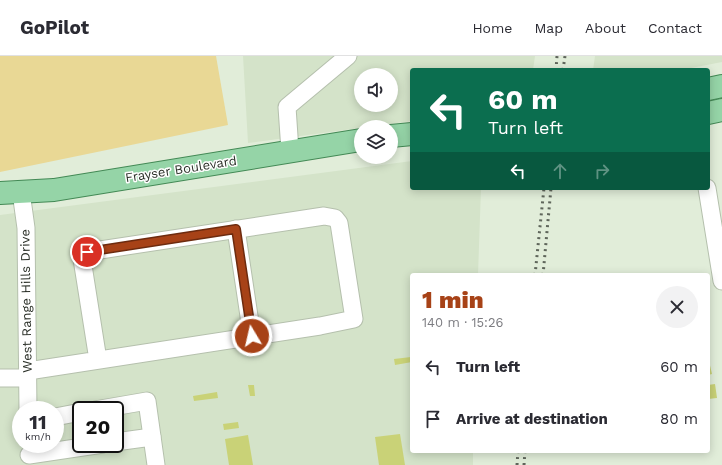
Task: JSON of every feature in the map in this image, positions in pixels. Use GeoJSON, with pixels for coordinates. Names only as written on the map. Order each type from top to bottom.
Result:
{"type":"FeatureCollection","features":[{"type":"Feature","properties":{"kind":"main road"},"geometry":{"type":"LineString","coordinates":[[710,89],[722,86]]}},
{"type":"Feature","properties":{"kind":"main road"},"geometry":{"type":"LineString","coordinates":[[710,113],[722,110]]}},
{"type":"Feature","properties":{"kind":"main road"},"geometry":{"type":"LineString","coordinates":[[398,135],[410,134]]}},
{"type":"Feature","properties":{"kind":"main road","name":"Frayser Boulevard"},"geometry":{"type":"LineString","coordinates":[[11,193],[54,190],[354,141]]}},
{"type":"Feature","properties":{"kind":"street"},"geometry":{"type":"LineString","coordinates":[[290,151],[287,108],[348,56]]}},
{"type":"Feature","properties":{"kind":"street"},"geometry":{"type":"LineString","coordinates":[[707,190],[722,281]]}},
{"type":"Feature","properties":{"kind":"street","name":"West Range Hills Drive"},"geometry":{"type":"LineString","coordinates":[[11,193],[26,228],[28,401]]}},
{"type":"Feature","properties":{"kind":"street"},"geometry":{"type":"LineString","coordinates":[[0,378],[27,375],[98,360],[354,320],[339,223],[335,218],[324,216],[87,252],[82,259],[98,360]]}},
{"type":"Feature","properties":{"kind":"street"},"geometry":{"type":"LineString","coordinates":[[236,229],[252,336]]}},
{"type":"Feature","properties":{"kind":"street"},"geometry":{"type":"LineString","coordinates":[[124,405],[147,401],[156,465]]}},
{"type":"Feature","properties":{"kind":"street"},"geometry":{"type":"LineString","coordinates":[[124,441],[152,437]]}},
{"type":"Feature","properties":{"kind":"street"},"geometry":{"type":"LineString","coordinates":[[29,455],[72,449]]}},
{"type":"Feature","properties":{"kind":"shaded area"},"geometry":{"type":"Polygon","coordinates":[[[0,56],[216,56],[228,125],[0,172],[0,56]]]}},
{"type":"Feature","properties":{"kind":"shaded area"},"geometry":{"type":"Polygon","coordinates":[[[243,56],[535,56],[533,68],[410,68],[410,121],[398,123],[398,120],[354,120],[354,129],[248,143],[243,56]]]}},
{"type":"Feature","properties":{"kind":"shaded area"},"geometry":{"type":"Polygon","coordinates":[[[595,56],[722,56],[722,62],[691,68],[593,68],[595,56]]]}},
{"type":"Feature","properties":{"kind":"shaded area"},"geometry":{"type":"Polygon","coordinates":[[[410,161],[410,190],[481,190],[478,273],[410,273],[410,453],[473,453],[473,465],[0,465],[0,215],[410,161]]]}},
{"type":"Feature","properties":{"kind":"building"},"geometry":{"type":"Polygon","coordinates":[[[410,357],[410,362],[395,365],[394,359],[410,357]]]}},
{"type":"Feature","properties":{"kind":"building"},"geometry":{"type":"Polygon","coordinates":[[[715,384],[717,398],[710,399],[710,385],[715,384]]]}},
{"type":"Feature","properties":{"kind":"building"},"geometry":{"type":"Polygon","coordinates":[[[248,385],[254,385],[255,396],[250,396],[248,385]]]}},
{"type":"Feature","properties":{"kind":"building"},"geometry":{"type":"Polygon","coordinates":[[[217,392],[218,398],[194,401],[193,396],[217,392]]]}},
{"type":"Feature","properties":{"kind":"building"},"geometry":{"type":"Polygon","coordinates":[[[238,422],[239,428],[224,430],[223,424],[238,422]]]}},
{"type":"Feature","properties":{"kind":"building"},"geometry":{"type":"Polygon","coordinates":[[[400,434],[405,465],[379,465],[375,437],[400,434]]]}},
{"type":"Feature","properties":{"kind":"building"},"geometry":{"type":"Polygon","coordinates":[[[248,435],[253,465],[229,465],[225,439],[248,435]]]}},
{"type":"Feature","properties":{"kind":"railway"},"geometry":{"type":"LineString","coordinates":[[556,68],[557,56]]}},
{"type":"Feature","properties":{"kind":"railway"},"geometry":{"type":"LineString","coordinates":[[563,68],[565,56]]}},
{"type":"Feature","properties":{"kind":"railway"},"geometry":{"type":"LineString","coordinates":[[535,273],[544,190]]}},
{"type":"Feature","properties":{"kind":"railway"},"geometry":{"type":"LineString","coordinates":[[543,273],[551,190]]}},
{"type":"Feature","properties":{"kind":"railway"},"geometry":{"type":"LineString","coordinates":[[517,465],[518,453]]}},
{"type":"Feature","properties":{"kind":"railway"},"geometry":{"type":"LineString","coordinates":[[524,465],[525,453]]}},
{"type":"Feature","properties":{"kind":"route"},"geometry":{"type":"LineString","coordinates":[[87,252],[236,229],[252,336]]}}]}
